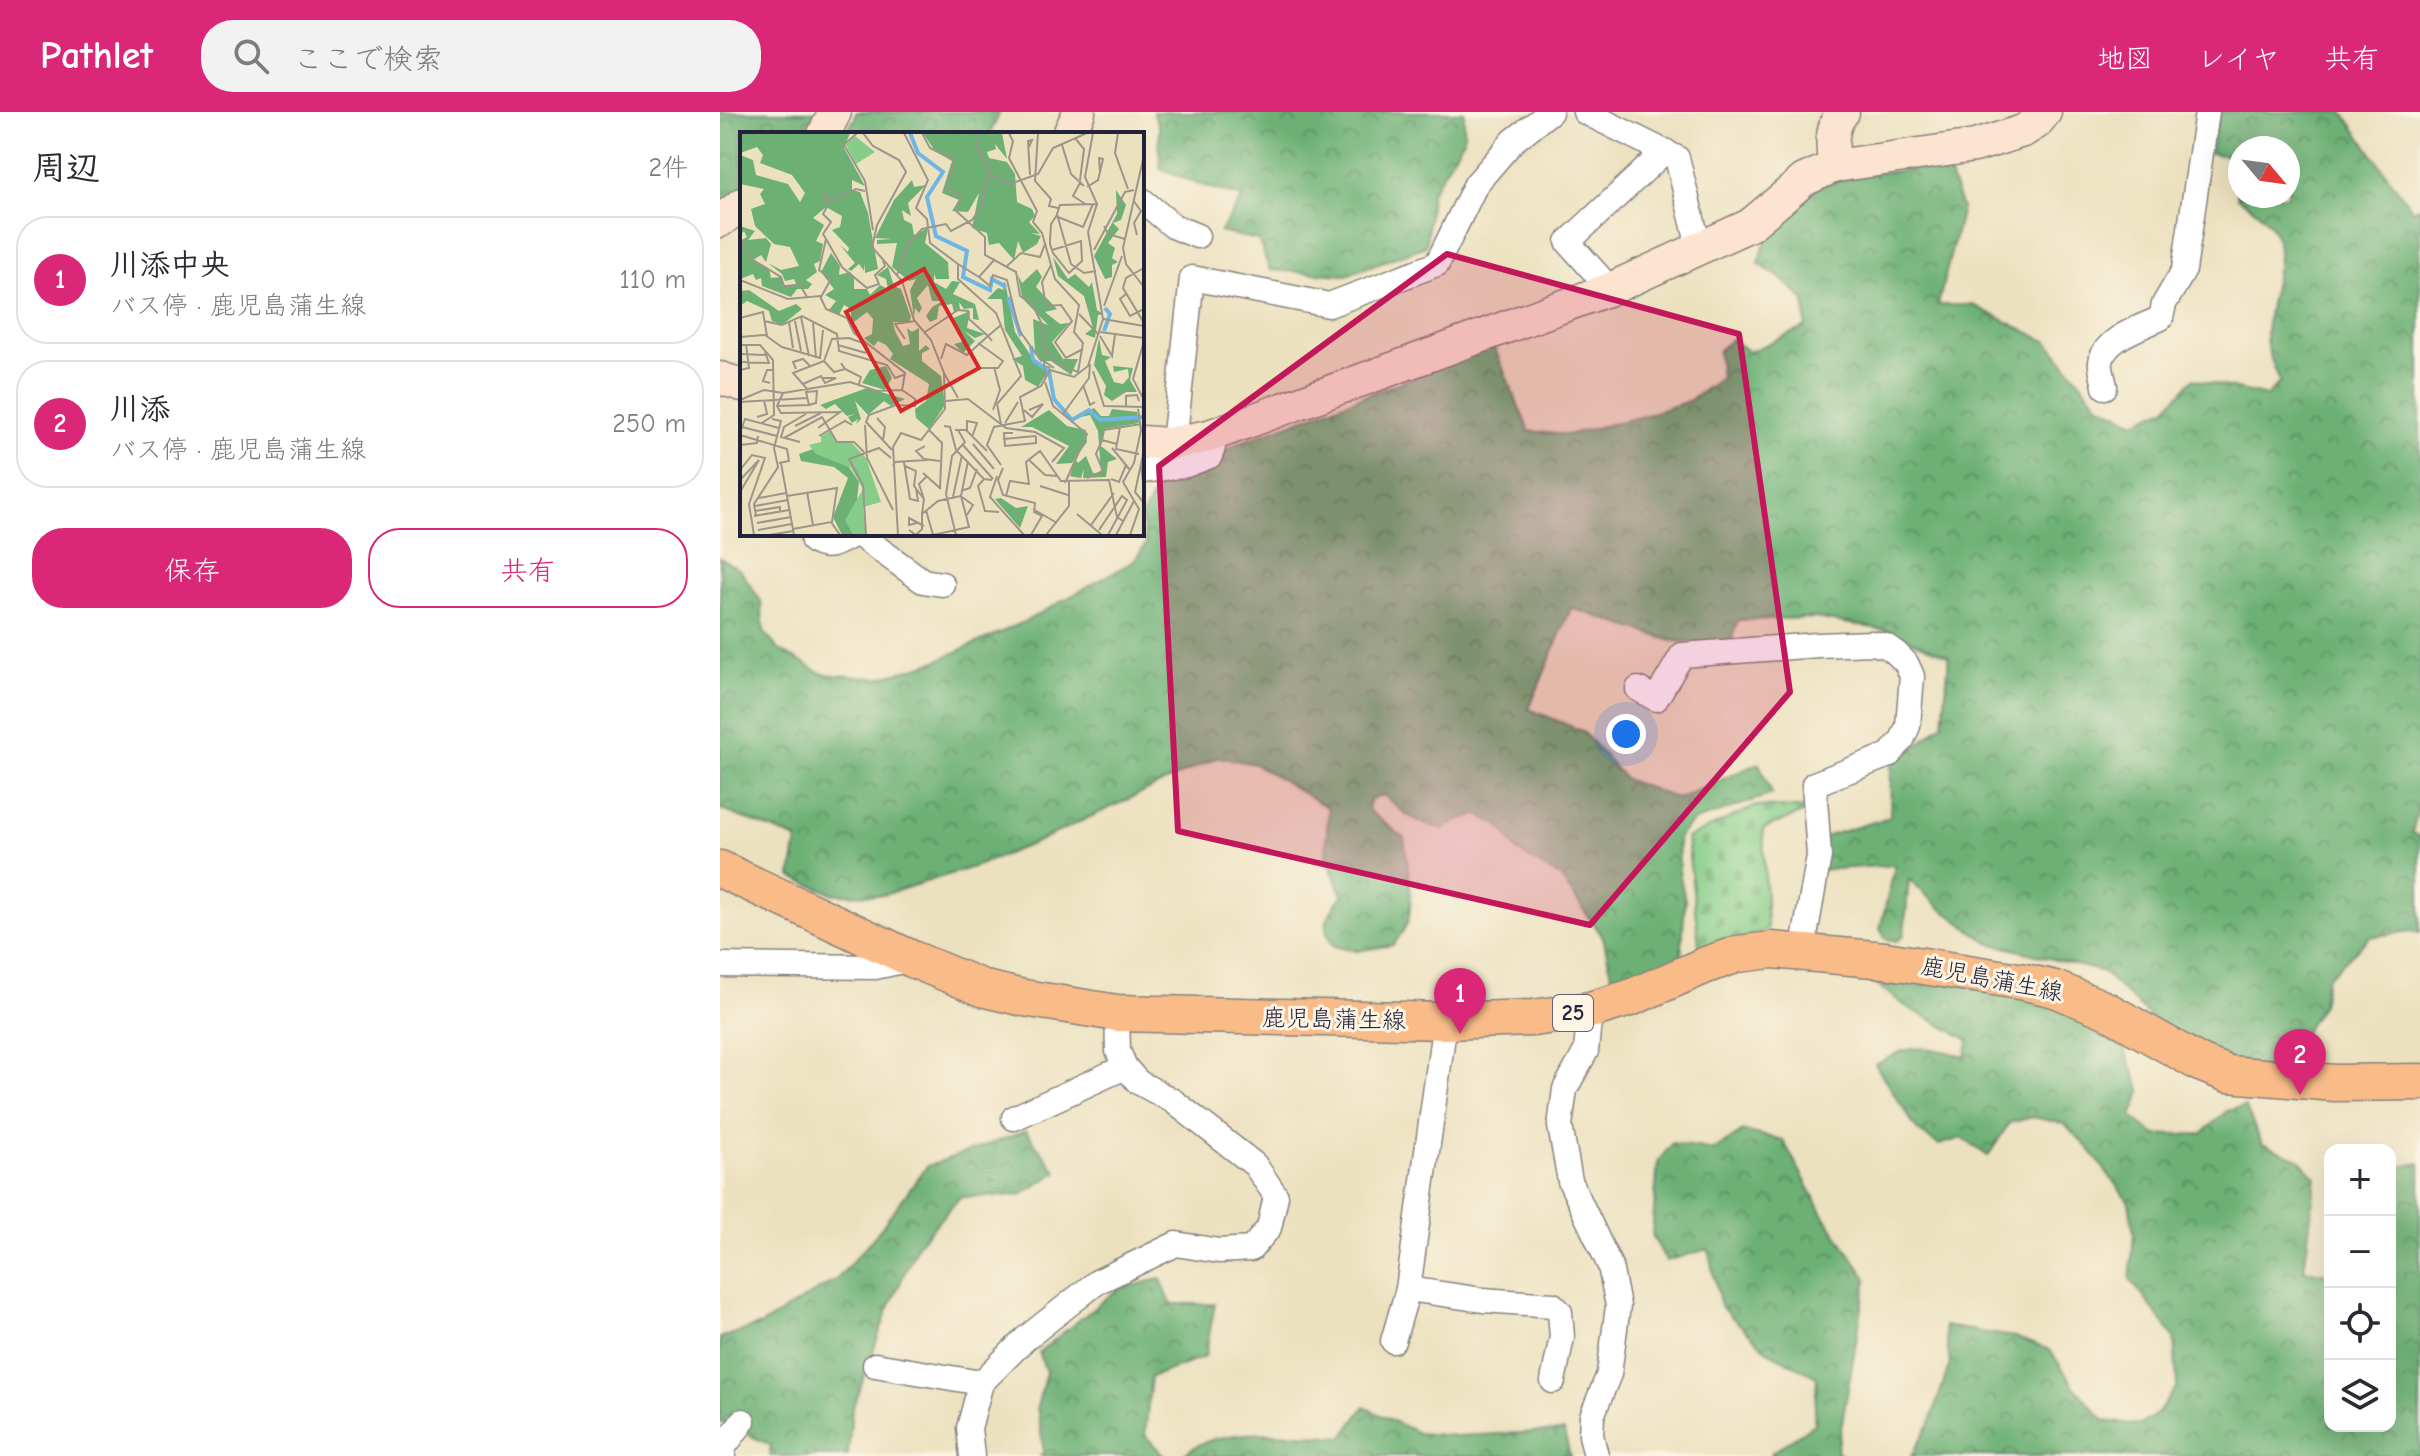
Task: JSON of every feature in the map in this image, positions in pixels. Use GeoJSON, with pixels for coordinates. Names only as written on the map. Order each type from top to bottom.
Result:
{"type":"FeatureCollection","features":[{"type":"Feature","properties":{"kind":"main road","name":"鹿児島蒲生線"},"geometry":{"type":"LineString","coordinates":[[720,869],[912,959],[985,989],[1117,1013],[1445,1021],[1533,1018],[1590,1010],[1630,998],[1738,954],[1772,950],[1885,960],[2055,989],[2106,1010],[2200,1063],[2228,1074],[2335,1083],[2420,1082]]}},
{"type":"Feature","properties":{"kind":"street"},"geometry":{"type":"LineString","coordinates":[[825,132],[835,112]]}},
{"type":"Feature","properties":{"kind":"street"},"geometry":{"type":"LineString","coordinates":[[1070,132],[1079,112]]}},
{"type":"Feature","properties":{"kind":"street"},"geometry":{"type":"LineString","coordinates":[[1174,443],[1192,278],[1329,305],[1437,264],[1476,184],[1513,141],[1550,112]]}},
{"type":"Feature","properties":{"kind":"street"},"geometry":{"type":"LineString","coordinates":[[1585,112],[1677,158],[1699,247]]}},
{"type":"Feature","properties":{"kind":"street"},"geometry":{"type":"LineString","coordinates":[[1144,442],[1174,443],[1209,436],[1610,289],[1750,225],[1804,180],[1835,166],[1975,146],[2023,131],[2036,123],[2045,112]]}},
{"type":"Feature","properties":{"kind":"street"},"geometry":{"type":"LineString","coordinates":[[2105,387],[2100,365],[2107,348],[2116,340],[2161,318],[2164,304],[2184,270],[2207,112]]}},
{"type":"Feature","properties":{"kind":"street"},"geometry":{"type":"LineString","coordinates":[[1832,115],[1835,166]]}},
{"type":"Feature","properties":{"kind":"street"},"geometry":{"type":"LineString","coordinates":[[1610,289],[1568,242],[1665,151]]}},
{"type":"Feature","properties":{"kind":"street"},"geometry":{"type":"LineString","coordinates":[[1144,202],[1173,226],[1197,236]]}},
{"type":"Feature","properties":{"kind":"street"},"geometry":{"type":"LineString","coordinates":[[720,221],[740,206]]}},
{"type":"Feature","properties":{"kind":"street"},"geometry":{"type":"LineString","coordinates":[[720,378],[740,384]]}},
{"type":"Feature","properties":{"kind":"street"},"geometry":{"type":"LineString","coordinates":[[1144,471],[1186,465],[1210,456],[1213,448],[1209,436]]}},
{"type":"Feature","properties":{"kind":"street"},"geometry":{"type":"LineString","coordinates":[[813,536],[813,541],[818,545],[829,547],[853,536]]}},
{"type":"Feature","properties":{"kind":"street"},"geometry":{"type":"LineString","coordinates":[[860,536],[923,581],[942,584]]}},
{"type":"Feature","properties":{"kind":"street"},"geometry":{"type":"LineString","coordinates":[[1638,689],[1656,699],[1682,655],[1872,643],[1886,646],[1906,663],[1912,676],[1908,726],[1902,740],[1889,755],[1814,784],[1819,856],[1802,953]]}},
{"type":"Feature","properties":{"kind":"street"},"geometry":{"type":"LineString","coordinates":[[720,965],[875,967],[912,959]]}},
{"type":"Feature","properties":{"kind":"street"},"geometry":{"type":"LineString","coordinates":[[1590,1010],[1586,1051],[1565,1089],[1560,1126],[1570,1181],[1610,1266],[1618,1306],[1609,1374],[1592,1416],[1591,1435],[1596,1456]]}},
{"type":"Feature","properties":{"kind":"street"},"geometry":{"type":"LineString","coordinates":[[972,1456],[969,1428],[981,1383],[1025,1339],[1097,1282],[1176,1244],[1219,1251],[1251,1249],[1269,1228],[1276,1196],[1255,1165],[1173,1101],[1138,1082],[1125,1067],[1118,1051],[1117,1013]]}},
{"type":"Feature","properties":{"kind":"street"},"geometry":{"type":"LineString","coordinates":[[1393,1341],[1408,1289],[1445,1021]]}},
{"type":"Feature","properties":{"kind":"street"},"geometry":{"type":"LineString","coordinates":[[1014,1118],[1125,1067]]}},
{"type":"Feature","properties":{"kind":"street"},"geometry":{"type":"LineString","coordinates":[[1408,1289],[1483,1300],[1553,1305],[1560,1312],[1562,1337],[1553,1381]]}},
{"type":"Feature","properties":{"kind":"street"},"geometry":{"type":"LineString","coordinates":[[875,1365],[981,1383]]}},
{"type":"Feature","properties":{"kind":"street"},"geometry":{"type":"LineString","coordinates":[[723,1456],[723,1448],[743,1421]]}},
{"type":"Feature","properties":{"kind":"highlighted area"},"geometry":{"type":"Polygon","coordinates":[[[1447,254],[1739,334],[1790,692],[1590,925],[1178,831],[1159,466],[1447,254]]]}},
{"type":"Feature","properties":{"kind":"green space"},"geometry":{"type":"Polygon","coordinates":[[[720,112],[820,112],[815,132],[740,132],[740,198],[720,209],[720,112]]]}},
{"type":"Feature","properties":{"kind":"green space"},"geometry":{"type":"Polygon","coordinates":[[[856,112],[1000,112],[991,132],[846,132],[856,112]]]}},
{"type":"Feature","properties":{"kind":"green space"},"geometry":{"type":"Polygon","coordinates":[[[1153,112],[1464,112],[1464,139],[1431,193],[1426,246],[1346,275],[1270,270],[1258,240],[1220,232],[1243,197],[1198,184],[1160,168],[1159,126],[1153,112]]]}},
{"type":"Feature","properties":{"kind":"green space"},"geometry":{"type":"Polygon","coordinates":[[[2219,112],[2343,112],[2412,210],[2420,207],[2420,800],[2412,833],[2420,837],[2420,933],[2410,931],[2370,937],[2327,978],[2322,1004],[2298,1043],[2277,1069],[2243,1066],[2164,1030],[2103,972],[1989,943],[1939,907],[1909,879],[1904,935],[1897,941],[1886,939],[1880,929],[1895,865],[1822,870],[1824,837],[1890,817],[1891,760],[1899,752],[1912,750],[1943,723],[1949,656],[1886,630],[1815,618],[1738,620],[1730,645],[1672,641],[1571,608],[1529,709],[1582,731],[1625,779],[1678,799],[1759,763],[1772,794],[1692,822],[1678,837],[1679,871],[1685,901],[1681,960],[1615,989],[1603,937],[1560,877],[1517,851],[1497,824],[1478,815],[1461,819],[1444,829],[1434,827],[1411,817],[1384,795],[1371,799],[1368,810],[1404,838],[1410,888],[1408,920],[1393,945],[1357,951],[1333,946],[1327,931],[1327,919],[1342,895],[1326,856],[1328,808],[1255,764],[1218,757],[1039,841],[976,866],[884,895],[834,894],[791,877],[797,839],[720,809],[720,558],[740,570],[761,601],[764,632],[778,649],[823,674],[879,678],[934,662],[1026,621],[1134,561],[1146,544],[1144,512],[1156,489],[1238,443],[1494,347],[1529,431],[1567,435],[1689,401],[1721,378],[1718,351],[1731,339],[1749,352],[1806,327],[1805,301],[1783,280],[1759,264],[1766,239],[1785,213],[1821,185],[1863,175],[1946,165],[1962,208],[1938,305],[1973,305],[2048,342],[2098,404],[2135,422],[2166,408],[2193,379],[2267,396],[2280,382],[2266,340],[2279,258],[2278,242],[2272,227],[2252,208],[2300,208],[2300,136],[2228,136],[2228,156],[2210,153],[2219,112]]]}},
{"type":"Feature","properties":{"kind":"green space"},"geometry":{"type":"Polygon","coordinates":[[[1756,806],[1812,809],[1763,829],[1767,930],[1700,953],[1687,838],[1756,806]]]}},
{"type":"Feature","properties":{"kind":"green space"},"geometry":{"type":"Polygon","coordinates":[[[1851,965],[2044,998],[2117,1030],[2141,1091],[2132,1117],[2155,1135],[2201,1134],[2227,1111],[2245,1106],[2262,1144],[2299,1159],[2316,1177],[2304,1270],[2324,1273],[2324,1432],[2396,1432],[2396,1168],[2420,1163],[2420,1456],[1911,1456],[1930,1423],[1950,1363],[1944,1326],[2014,1337],[2050,1350],[2076,1389],[2105,1421],[2140,1425],[2158,1413],[2177,1386],[2174,1337],[2130,1279],[2134,1233],[2129,1202],[2089,1149],[2065,1124],[2033,1117],[2009,1123],[1988,1156],[1962,1138],[1939,1145],[1918,1131],[1875,1064],[1900,1052],[1924,1048],[1965,1057],[1969,1040],[1905,1006],[1851,965]]]}},
{"type":"Feature","properties":{"kind":"green space"},"geometry":{"type":"Polygon","coordinates":[[[1026,1131],[1057,1172],[1021,1195],[960,1197],[918,1244],[887,1312],[852,1410],[848,1456],[769,1456],[771,1445],[720,1422],[720,1338],[761,1325],[838,1278],[875,1236],[927,1166],[1026,1131]]]}},
{"type":"Feature","properties":{"kind":"green space"},"geometry":{"type":"Polygon","coordinates":[[[1743,1131],[1783,1140],[1823,1214],[1867,1279],[1837,1451],[1845,1456],[1771,1456],[1772,1452],[1814,1424],[1817,1377],[1769,1352],[1721,1307],[1708,1249],[1666,1261],[1652,1235],[1658,1162],[1672,1143],[1714,1150],[1743,1131]]]}},
{"type":"Feature","properties":{"kind":"green space"},"geometry":{"type":"Polygon","coordinates":[[[1161,1279],[1171,1304],[1215,1304],[1205,1357],[1151,1377],[1145,1435],[1164,1456],[1040,1456],[1044,1451],[1037,1407],[1046,1372],[1039,1352],[1118,1289],[1161,1279]]]}},
{"type":"Feature","properties":{"kind":"green space"},"geometry":{"type":"Polygon","coordinates":[[[1364,1407],[1418,1433],[1456,1436],[1564,1431],[1570,1456],[1183,1456],[1197,1446],[1236,1435],[1283,1433],[1343,1437],[1364,1407]]]}},
{"type":"Feature","properties":{"kind":"place","name":"川添中央"},"geometry":{"type":"Point","coordinates":[1460,1034]}},
{"type":"Feature","properties":{"kind":"place","name":"川添"},"geometry":{"type":"Point","coordinates":[2300,1095]}}]}
